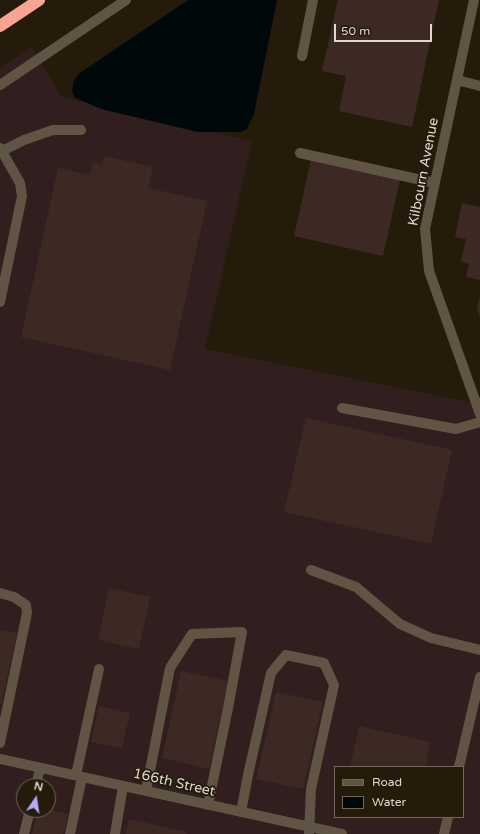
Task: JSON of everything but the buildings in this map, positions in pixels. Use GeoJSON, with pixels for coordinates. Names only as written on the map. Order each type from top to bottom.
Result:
{"type":"FeatureCollection","features":[{"type":"Feature","properties":{"kind":"highway"},"geometry":{"type":"LineString","coordinates":[[0,26],[39,0]]}},
{"type":"Feature","properties":{"kind":"street"},"geometry":{"type":"LineString","coordinates":[[0,85],[126,0]]}},
{"type":"Feature","properties":{"kind":"street"},"geometry":{"type":"LineString","coordinates":[[302,56],[313,0]]}},
{"type":"Feature","properties":{"kind":"street","name":"Kilbourn Avenue"},"geometry":{"type":"LineString","coordinates":[[474,0],[425,229],[429,271],[480,414]]}},
{"type":"Feature","properties":{"kind":"street"},"geometry":{"type":"LineString","coordinates":[[457,80],[480,86]]}},
{"type":"Feature","properties":{"kind":"street"},"geometry":{"type":"LineString","coordinates":[[0,302],[22,196],[20,183],[1,149],[53,130],[80,130]]}},
{"type":"Feature","properties":{"kind":"street"},"geometry":{"type":"LineString","coordinates":[[300,154],[435,184]]}},
{"type":"Feature","properties":{"kind":"street"},"geometry":{"type":"LineString","coordinates":[[342,408],[456,429],[480,422]]}},
{"type":"Feature","properties":{"kind":"street"},"geometry":{"type":"LineString","coordinates":[[311,570],[356,587],[400,624],[430,638],[480,650]]}},
{"type":"Feature","properties":{"kind":"street"},"geometry":{"type":"LineString","coordinates":[[0,593],[14,597],[26,605],[27,613],[0,743]]}},
{"type":"Feature","properties":{"kind":"street"},"geometry":{"type":"LineString","coordinates":[[146,791],[170,668],[192,634],[242,632],[208,805]]}},
{"type":"Feature","properties":{"kind":"street"},"geometry":{"type":"LineString","coordinates":[[242,812],[248,775],[271,673],[286,655],[324,663],[334,685],[311,789],[309,831]]}},
{"type":"Feature","properties":{"kind":"street"},"geometry":{"type":"LineString","coordinates":[[70,834],[99,669]]}},
{"type":"Feature","properties":{"kind":"street"},"geometry":{"type":"LineString","coordinates":[[459,766],[480,677]]}},
{"type":"Feature","properties":{"kind":"street","name":"166th Street"},"geometry":{"type":"LineString","coordinates":[[0,759],[242,812],[309,831],[342,834]]}},
{"type":"Feature","properties":{"kind":"street"},"geometry":{"type":"LineString","coordinates":[[38,778],[40,768]]}},
{"type":"Feature","properties":{"kind":"street"},"geometry":{"type":"LineString","coordinates":[[115,834],[124,786]]}},
{"type":"Feature","properties":{"kind":"street"},"geometry":{"type":"LineString","coordinates":[[24,834],[28,818]]}},
{"type":"Feature","properties":{"kind":"street"},"geometry":{"type":"LineString","coordinates":[[444,834],[448,818]]}},
{"type":"Feature","properties":{"kind":"shaded area"},"geometry":{"type":"Polygon","coordinates":[[[32,47],[62,97],[252,141],[205,349],[480,404],[480,834],[0,834],[0,68],[32,47]]]}},
{"type":"Feature","properties":{"kind":"water"},"geometry":{"type":"Polygon","coordinates":[[[188,0],[277,0],[254,114],[247,129],[241,132],[198,132],[101,109],[74,97],[72,91],[74,80],[80,73],[188,0]]]}}]}
